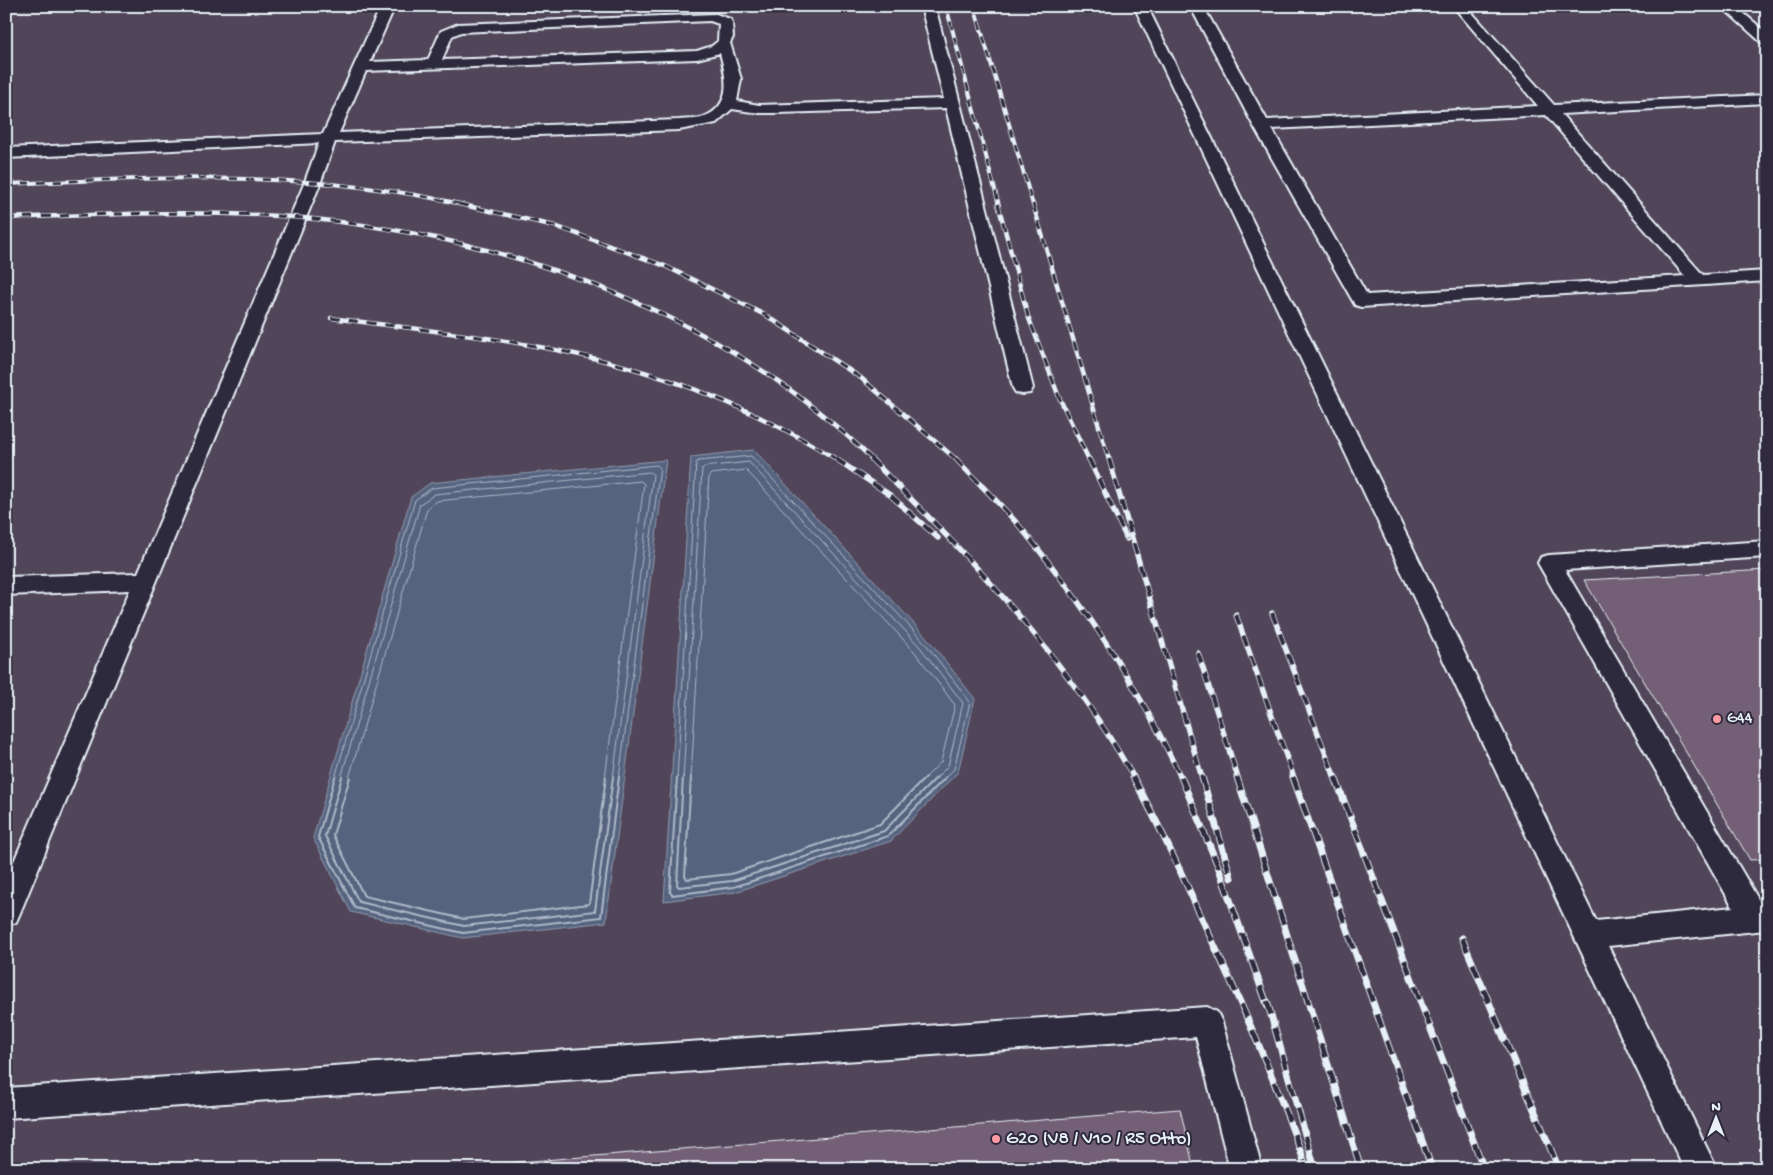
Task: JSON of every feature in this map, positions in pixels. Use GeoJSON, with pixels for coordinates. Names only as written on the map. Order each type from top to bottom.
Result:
{"type":"FeatureCollection","features":[{"type":"Feature","properties":{"kind":"lane"},"geometry":{"type":"LineString","coordinates":[[6,913],[309,192],[329,138],[388,6]]}},
{"type":"Feature","properties":{"kind":"lane"},"geometry":{"type":"LineString","coordinates":[[360,67],[698,55],[713,52],[724,44],[728,34],[725,22],[726,6]]}},
{"type":"Feature","properties":{"kind":"lane"},"geometry":{"type":"LineString","coordinates":[[928,6],[1023,388]]}},
{"type":"Feature","properties":{"kind":"lane"},"geometry":{"type":"LineString","coordinates":[[1140,6],[1701,1169]]}},
{"type":"Feature","properties":{"kind":"lane"},"geometry":{"type":"LineString","coordinates":[[1196,6],[1361,301],[1767,276]]}},
{"type":"Feature","properties":{"kind":"lane"},"geometry":{"type":"LineString","coordinates":[[1459,6],[1698,280]]}},
{"type":"Feature","properties":{"kind":"lane"},"geometry":{"type":"LineString","coordinates":[[1727,6],[1767,40]]}},
{"type":"Feature","properties":{"kind":"lane"},"geometry":{"type":"LineString","coordinates":[[433,65],[446,34],[458,28],[711,17],[725,22]]}},
{"type":"Feature","properties":{"kind":"lane"},"geometry":{"type":"LineString","coordinates":[[6,153],[329,138],[679,125],[711,120],[729,104],[734,79],[724,44]]}},
{"type":"Feature","properties":{"kind":"lane"},"geometry":{"type":"LineString","coordinates":[[1261,125],[1767,99]]}},
{"type":"Feature","properties":{"kind":"lane"},"geometry":{"type":"LineString","coordinates":[[729,104],[759,109],[777,109],[952,103]]}},
{"type":"Feature","properties":{"kind":"lane"},"geometry":{"type":"LineString","coordinates":[[1588,935],[1760,917],[1549,563],[1767,549]]}},
{"type":"Feature","properties":{"kind":"lane"},"geometry":{"type":"LineString","coordinates":[[6,586],[145,581]]}},
{"type":"Feature","properties":{"kind":"lane"},"geometry":{"type":"LineString","coordinates":[[6,1103],[1207,1022],[1246,1169]]}},
{"type":"Feature","properties":{"kind":"shaded area"},"geometry":{"type":"Polygon","coordinates":[[[6,6],[1767,6],[1767,1169],[6,1169],[6,6]]]}},
{"type":"Feature","properties":{"kind":"water"},"geometry":{"type":"Polygon","coordinates":[[[754,450],[928,639],[975,699],[958,772],[891,841],[735,892],[664,901],[691,457],[754,450]]]}},
{"type":"Feature","properties":{"kind":"water"},"geometry":{"type":"Polygon","coordinates":[[[666,460],[606,922],[463,938],[351,912],[313,838],[411,497],[430,483],[666,460]]]}},
{"type":"Feature","properties":{"kind":"building","name":"G44"},"geometry":{"type":"Polygon","coordinates":[[[1767,570],[1767,859],[1750,860],[1584,580],[1767,570]]]}},
{"type":"Feature","properties":{"kind":"building","name":"G20 (V8 / V10 / R5 Otto)"},"geometry":{"type":"Polygon","coordinates":[[[1180,1109],[1194,1169],[432,1169],[1180,1109]]]}},
{"type":"Feature","properties":{"kind":"railway"},"geometry":{"type":"LineString","coordinates":[[946,6],[999,205]]}},
{"type":"Feature","properties":{"kind":"railway"},"geometry":{"type":"LineString","coordinates":[[974,6],[1033,205]]}},
{"type":"Feature","properties":{"kind":"railway"},"geometry":{"type":"LineString","coordinates":[[6,184],[178,178],[294,181],[351,186],[465,205]]}},
{"type":"Feature","properties":{"kind":"railway"},"geometry":{"type":"LineString","coordinates":[[459,204],[555,226],[665,266],[767,316],[861,378],[957,460]]}},
{"type":"Feature","properties":{"kind":"railway"},"geometry":{"type":"LineString","coordinates":[[998,204],[1028,316],[1059,397],[1089,460]]}},
{"type":"Feature","properties":{"kind":"railway"},"geometry":{"type":"LineString","coordinates":[[1033,204],[1109,460]]}},
{"type":"Feature","properties":{"kind":"railway"},"geometry":{"type":"LineString","coordinates":[[6,218],[160,213],[276,216],[390,229],[466,245],[541,266],[614,293],[684,325],[751,364],[815,409],[873,460]]}},
{"type":"Feature","properties":{"kind":"railway"},"geometry":{"type":"LineString","coordinates":[[331,318],[467,335],[534,346],[568,352],[632,368],[724,401],[782,428],[838,460]]}},
{"type":"Feature","properties":{"kind":"railway"},"geometry":{"type":"LineString","coordinates":[[836,459],[890,495],[938,538]]}},
{"type":"Feature","properties":{"kind":"railway"},"geometry":{"type":"LineString","coordinates":[[871,459],[944,533],[1047,649],[1078,691],[1134,778]]}},
{"type":"Feature","properties":{"kind":"railway"},"geometry":{"type":"LineString","coordinates":[[1089,459],[1127,539]]}},
{"type":"Feature","properties":{"kind":"railway"},"geometry":{"type":"LineString","coordinates":[[1109,459],[1202,778]]}},
{"type":"Feature","properties":{"kind":"railway"},"geometry":{"type":"LineString","coordinates":[[957,460],[1001,505],[1049,562],[1070,591],[1130,682],[1181,778]]}},
{"type":"Feature","properties":{"kind":"railway"},"geometry":{"type":"LineString","coordinates":[[1272,613],[1335,778]]}},
{"type":"Feature","properties":{"kind":"railway"},"geometry":{"type":"LineString","coordinates":[[1236,615],[1294,778]]}},
{"type":"Feature","properties":{"kind":"railway"},"geometry":{"type":"LineString","coordinates":[[1198,653],[1238,778]]}},
{"type":"Feature","properties":{"kind":"railway"},"geometry":{"type":"LineString","coordinates":[[1133,777],[1236,992],[1261,1050],[1307,1169]]}},
{"type":"Feature","properties":{"kind":"railway"},"geometry":{"type":"LineString","coordinates":[[1181,777],[1218,866],[1268,1007]]}},
{"type":"Feature","properties":{"kind":"railway"},"geometry":{"type":"LineString","coordinates":[[1202,777],[1231,878]]}},
{"type":"Feature","properties":{"kind":"railway"},"geometry":{"type":"LineString","coordinates":[[1237,777],[1361,1169]]}},
{"type":"Feature","properties":{"kind":"railway"},"geometry":{"type":"LineString","coordinates":[[1293,777],[1432,1169]]}},
{"type":"Feature","properties":{"kind":"railway"},"geometry":{"type":"LineString","coordinates":[[1335,777],[1484,1169]]}},
{"type":"Feature","properties":{"kind":"railway"},"geometry":{"type":"LineString","coordinates":[[1462,938],[1559,1169]]}},
{"type":"Feature","properties":{"kind":"railway"},"geometry":{"type":"LineString","coordinates":[[1267,1001],[1315,1169]]}},
{"type":"Feature","properties":{"kind":"place","name":"G44"},"geometry":{"type":"Point","coordinates":[1717,719]}},
{"type":"Feature","properties":{"kind":"place","name":"G20 (V8 / V10 / R5 Otto)"},"geometry":{"type":"Point","coordinates":[996,1139]}}]}
